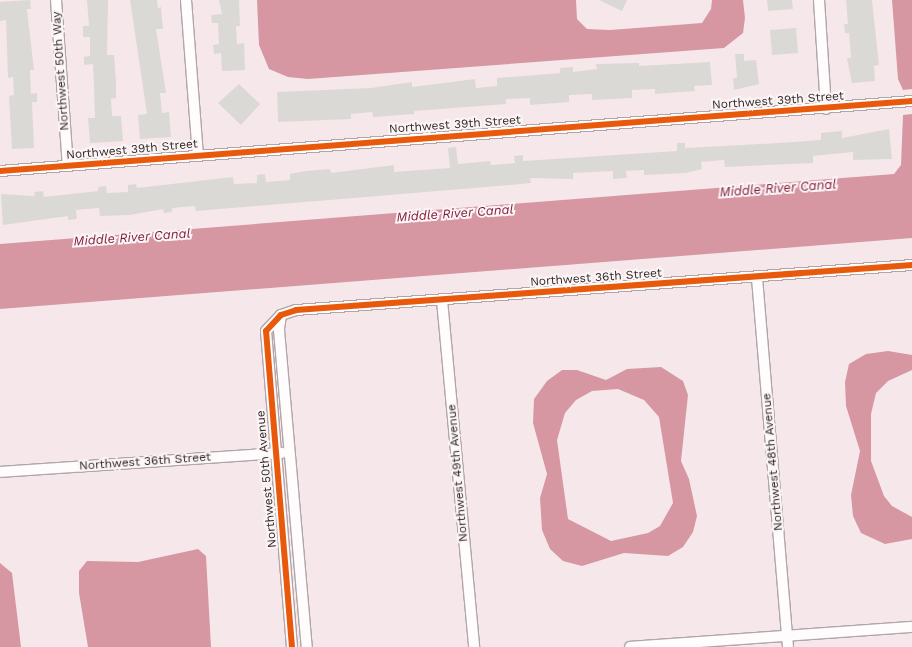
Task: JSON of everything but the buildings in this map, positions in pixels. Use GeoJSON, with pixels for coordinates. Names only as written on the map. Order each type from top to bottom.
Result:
{"type":"FeatureCollection","features":[{"type":"Feature","properties":{"kind":"street","name":"Northwest 50th Way"},"geometry":{"type":"LineString","coordinates":[[56,0],[68,166]]}},
{"type":"Feature","properties":{"kind":"street"},"geometry":{"type":"LineString","coordinates":[[186,0],[198,155]]}},
{"type":"Feature","properties":{"kind":"street"},"geometry":{"type":"LineString","coordinates":[[819,0],[826,109]]}},
{"type":"Feature","properties":{"kind":"street","name":"Northwest 39th Street"},"geometry":{"type":"LineString","coordinates":[[0,172],[198,155],[826,109],[912,101]]}},
{"type":"Feature","properties":{"kind":"street","name":"Northwest 36th Street"},"geometry":{"type":"LineString","coordinates":[[281,315],[296,310],[757,278],[912,265]]}},
{"type":"Feature","properties":{"kind":"street","name":"Northwest 48th Avenue"},"geometry":{"type":"LineString","coordinates":[[757,278],[788,647]]}},
{"type":"Feature","properties":{"kind":"street","name":"Northwest 49th Avenue"},"geometry":{"type":"LineString","coordinates":[[442,300],[474,647]]}},
{"type":"Feature","properties":{"kind":"street","name":"Northwest 50th Avenue"},"geometry":{"type":"LineString","coordinates":[[281,315],[279,330],[307,647]]}},
{"type":"Feature","properties":{"kind":"street","name":"Northwest 50th Avenue"},"geometry":{"type":"LineString","coordinates":[[281,315],[266,331],[292,647]]}},
{"type":"Feature","properties":{"kind":"street","name":"Northwest 36th Street"},"geometry":{"type":"LineString","coordinates":[[0,472],[290,452]]}},
{"type":"Feature","properties":{"kind":"street"},"geometry":{"type":"LineString","coordinates":[[630,647],[912,627]]}},
{"type":"Feature","properties":{"kind":"water"},"geometry":{"type":"Polygon","coordinates":[[[257,0],[576,0],[577,19],[587,29],[610,30],[702,23],[711,9],[712,0],[743,0],[745,18],[743,33],[724,48],[308,79],[288,77],[269,69],[259,45],[257,0]]]}},
{"type":"Feature","properties":{"kind":"water"},"geometry":{"type":"Polygon","coordinates":[[[892,0],[912,0],[912,89],[903,90],[898,79],[892,0]]]}},
{"type":"Feature","properties":{"kind":"water","name":"Middle River Canal"},"geometry":{"type":"Polygon","coordinates":[[[912,114],[912,238],[0,309],[0,244],[894,174],[901,165],[903,115],[912,114]]]}},
{"type":"Feature","properties":{"kind":"water"},"geometry":{"type":"Polygon","coordinates":[[[888,351],[912,355],[912,370],[888,381],[876,393],[871,414],[871,461],[884,496],[892,506],[912,517],[912,539],[885,544],[861,533],[853,516],[851,495],[860,451],[846,406],[845,382],[849,364],[866,354],[888,351]]]}},
{"type":"Feature","properties":{"kind":"water"},"geometry":{"type":"Polygon","coordinates":[[[661,367],[683,381],[688,395],[681,461],[689,479],[697,516],[693,532],[683,547],[668,556],[624,553],[582,566],[563,561],[550,549],[542,530],[540,498],[547,474],[533,423],[534,399],[547,381],[562,370],[577,370],[606,380],[627,369],[661,367]],[[618,389],[592,391],[576,400],[565,413],[557,440],[568,519],[611,541],[648,533],[660,526],[673,503],[659,417],[644,400],[618,389]]]}},
{"type":"Feature","properties":{"kind":"water"},"geometry":{"type":"Polygon","coordinates":[[[198,549],[206,556],[211,647],[88,647],[79,593],[79,571],[87,561],[138,562],[198,549]]]}},
{"type":"Feature","properties":{"kind":"water"},"geometry":{"type":"Polygon","coordinates":[[[0,563],[12,573],[21,647],[0,647],[0,563]]]}},
{"type":"Feature","properties":{"kind":"cycle path"},"geometry":{"type":"LineString","coordinates":[[0,171],[912,101]]}},
{"type":"Feature","properties":{"kind":"cycle path"},"geometry":{"type":"LineString","coordinates":[[292,647],[266,331],[281,315],[296,310],[912,265]]}}]}
